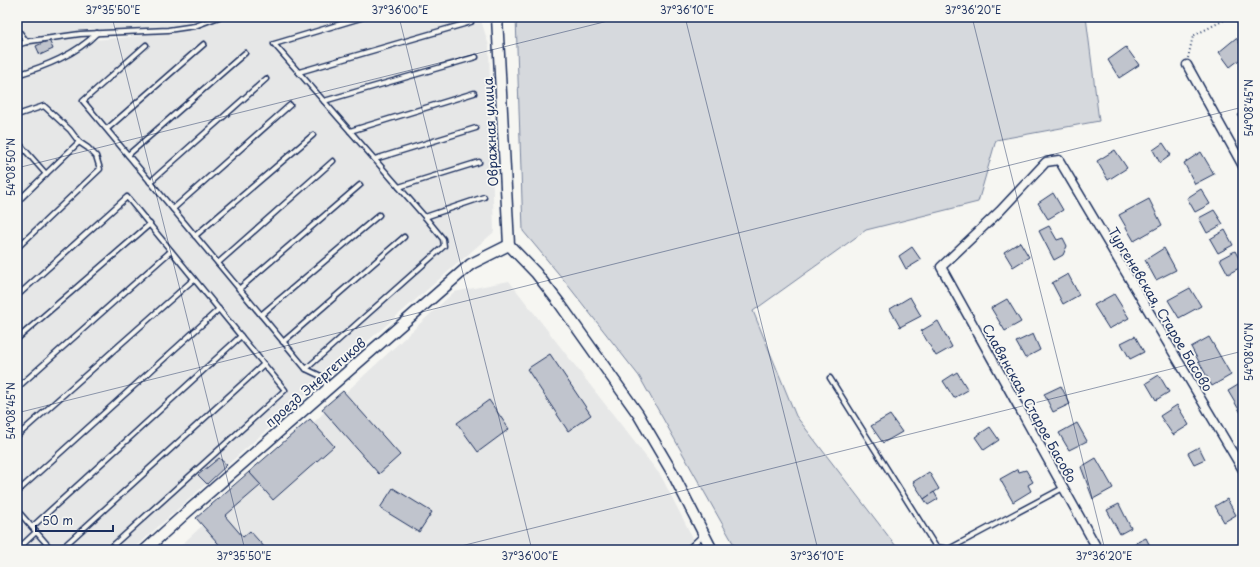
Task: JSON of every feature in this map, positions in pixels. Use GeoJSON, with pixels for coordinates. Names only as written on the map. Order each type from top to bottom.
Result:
{"type":"FeatureCollection","features":[{"type":"Feature","properties":{"kind":"street","name":"Овражная улица"},"geometry":{"type":"LineString","coordinates":[[497,17],[509,245]]}},
{"type":"Feature","properties":{"kind":"street"},"geometry":{"type":"LineString","coordinates":[[1187,65],[1243,166]]}},
{"type":"Feature","properties":{"kind":"street","name":"Тургеневская, Старое Басово"},"geometry":{"type":"LineString","coordinates":[[940,267],[1000,211],[1046,162],[1059,160],[1242,465]]}},
{"type":"Feature","properties":{"kind":"street","name":"проезд Энергетиков"},"geometry":{"type":"LineString","coordinates":[[145,550],[326,389],[470,264],[509,245]]}},
{"type":"Feature","properties":{"kind":"street"},"geometry":{"type":"LineString","coordinates":[[509,245],[536,273],[560,304],[638,414],[672,472],[712,550]]}},
{"type":"Feature","properties":{"kind":"street","name":"Славянская, Старое Басово"},"geometry":{"type":"LineString","coordinates":[[940,267],[1098,550]]}},
{"type":"Feature","properties":{"kind":"lane"},"geometry":{"type":"LineString","coordinates":[[17,45],[68,35],[168,30],[195,26],[219,17]]}},
{"type":"Feature","properties":{"kind":"lane"},"geometry":{"type":"LineString","coordinates":[[306,369],[444,246],[443,239],[425,217],[274,44],[364,17]]}},
{"type":"Feature","properties":{"kind":"lane"},"geometry":{"type":"LineString","coordinates":[[298,72],[471,22]]}},
{"type":"Feature","properties":{"kind":"lane"},"geometry":{"type":"LineString","coordinates":[[17,29],[27,42]]}},
{"type":"Feature","properties":{"kind":"lane"},"geometry":{"type":"LineString","coordinates":[[17,75],[44,67],[72,52],[89,41],[97,33]]}},
{"type":"Feature","properties":{"kind":"lane"},"geometry":{"type":"LineString","coordinates":[[107,129],[204,44]]}},
{"type":"Feature","properties":{"kind":"lane"},"geometry":{"type":"LineString","coordinates":[[146,45],[83,101],[306,369],[325,378],[326,389]]}},
{"type":"Feature","properties":{"kind":"lane"},"geometry":{"type":"LineString","coordinates":[[128,155],[245,53]]}},
{"type":"Feature","properties":{"kind":"lane"},"geometry":{"type":"LineString","coordinates":[[324,101],[476,57]]}},
{"type":"Feature","properties":{"kind":"lane"},"geometry":{"type":"LineString","coordinates":[[150,182],[266,79]]}},
{"type":"Feature","properties":{"kind":"lane"},"geometry":{"type":"LineString","coordinates":[[350,131],[474,93]]}},
{"type":"Feature","properties":{"kind":"lane"},"geometry":{"type":"LineString","coordinates":[[17,115],[44,106],[70,130],[79,142],[96,156],[100,169],[17,248]]}},
{"type":"Feature","properties":{"kind":"lane"},"geometry":{"type":"LineString","coordinates":[[173,209],[290,106]]}},
{"type":"Feature","properties":{"kind":"lane"},"geometry":{"type":"LineString","coordinates":[[374,159],[476,128]]}},
{"type":"Feature","properties":{"kind":"lane"},"geometry":{"type":"LineString","coordinates":[[196,236],[313,135]]}},
{"type":"Feature","properties":{"kind":"lane"},"geometry":{"type":"LineString","coordinates":[[17,141],[46,174]]}},
{"type":"Feature","properties":{"kind":"lane"},"geometry":{"type":"LineString","coordinates":[[18,199],[79,142]]}},
{"type":"Feature","properties":{"kind":"lane"},"geometry":{"type":"LineString","coordinates":[[218,263],[333,161]]}},
{"type":"Feature","properties":{"kind":"lane"},"geometry":{"type":"LineString","coordinates":[[399,187],[479,162]]}},
{"type":"Feature","properties":{"kind":"lane"},"geometry":{"type":"LineString","coordinates":[[239,289],[360,185]]}},
{"type":"Feature","properties":{"kind":"lane"},"geometry":{"type":"LineString","coordinates":[[17,296],[127,197],[285,390],[108,550]]}},
{"type":"Feature","properties":{"kind":"lane"},"geometry":{"type":"LineString","coordinates":[[425,217],[484,197]]}},
{"type":"Feature","properties":{"kind":"lane"},"geometry":{"type":"LineString","coordinates":[[261,315],[379,215]]}},
{"type":"Feature","properties":{"kind":"lane"},"geometry":{"type":"LineString","coordinates":[[17,339],[150,224]]}},
{"type":"Feature","properties":{"kind":"lane"},"geometry":{"type":"LineString","coordinates":[[283,342],[404,237]]}},
{"type":"Feature","properties":{"kind":"lane"},"geometry":{"type":"LineString","coordinates":[[17,388],[171,251]]}},
{"type":"Feature","properties":{"kind":"lane"},"geometry":{"type":"LineString","coordinates":[[17,436],[194,279]]}},
{"type":"Feature","properties":{"kind":"lane"},"geometry":{"type":"LineString","coordinates":[[17,492],[219,309]]}},
{"type":"Feature","properties":{"kind":"lane"},"geometry":{"type":"LineString","coordinates":[[32,527],[241,336]]}},
{"type":"Feature","properties":{"kind":"lane"},"geometry":{"type":"LineString","coordinates":[[60,550],[264,364]]}},
{"type":"Feature","properties":{"kind":"lane"},"geometry":{"type":"LineString","coordinates":[[830,378],[936,548],[947,549],[1063,488]]}},
{"type":"Feature","properties":{"kind":"lane"},"geometry":{"type":"LineString","coordinates":[[17,510],[52,550]]}},
{"type":"Feature","properties":{"kind":"lane"},"geometry":{"type":"LineString","coordinates":[[17,550],[36,532]]}},
{"type":"Feature","properties":{"kind":"lane"},"geometry":{"type":"LineString","coordinates":[[686,550],[704,534]]}},
{"type":"Feature","properties":{"kind":"path"},"geometry":{"type":"LineString","coordinates":[[1187,65],[1192,36],[1230,17]]}},
{"type":"Feature","properties":{"kind":"shaded area"},"geometry":{"type":"Polygon","coordinates":[[[17,17],[190,17],[190,23],[160,27],[79,30],[82,41],[129,37],[181,30],[221,17],[480,17],[489,46],[494,232],[325,378],[132,550],[17,550],[17,17]]]}},
{"type":"Feature","properties":{"kind":"shaded area"},"geometry":{"type":"Polygon","coordinates":[[[516,17],[1086,17],[1099,121],[996,140],[978,202],[866,230],[753,311],[796,416],[899,550],[737,550],[639,376],[563,279],[523,231],[516,17]]]}},
{"type":"Feature","properties":{"kind":"shaded area"},"geometry":{"type":"Polygon","coordinates":[[[509,281],[661,476],[699,550],[176,550],[454,292],[509,281]]]}},
{"type":"Feature","properties":{"kind":"building"},"geometry":{"type":"Polygon","coordinates":[[[1236,38],[1243,48],[1243,57],[1230,67],[1219,52],[1236,38]]]}},
{"type":"Feature","properties":{"kind":"building"},"geometry":{"type":"Polygon","coordinates":[[[49,40],[53,49],[40,55],[36,46],[49,40]]]}},
{"type":"Feature","properties":{"kind":"building"},"geometry":{"type":"Polygon","coordinates":[[[1126,47],[1139,65],[1119,78],[1108,60],[1126,47]]]}},
{"type":"Feature","properties":{"kind":"building"},"geometry":{"type":"Polygon","coordinates":[[[1243,112],[1243,123],[1238,115],[1243,112]]]}},
{"type":"Feature","properties":{"kind":"building"},"geometry":{"type":"Polygon","coordinates":[[[1163,143],[1171,155],[1160,163],[1153,150],[1163,143]]]}},
{"type":"Feature","properties":{"kind":"building"},"geometry":{"type":"Polygon","coordinates":[[[1115,150],[1127,168],[1108,180],[1097,161],[1115,150]]]}},
{"type":"Feature","properties":{"kind":"building"},"geometry":{"type":"Polygon","coordinates":[[[1201,152],[1214,174],[1195,184],[1184,163],[1201,152]]]}},
{"type":"Feature","properties":{"kind":"building"},"geometry":{"type":"Polygon","coordinates":[[[1201,189],[1210,204],[1195,212],[1187,198],[1201,189]]]}},
{"type":"Feature","properties":{"kind":"building"},"geometry":{"type":"Polygon","coordinates":[[[1053,193],[1063,210],[1048,219],[1038,203],[1053,193]]]}},
{"type":"Feature","properties":{"kind":"building"},"geometry":{"type":"Polygon","coordinates":[[[1149,199],[1162,225],[1134,241],[1119,215],[1149,199]]]}},
{"type":"Feature","properties":{"kind":"building"},"geometry":{"type":"Polygon","coordinates":[[[1214,210],[1223,224],[1207,233],[1199,218],[1214,210]]]}},
{"type":"Feature","properties":{"kind":"building"},"geometry":{"type":"Polygon","coordinates":[[[1049,226],[1057,240],[1063,238],[1067,246],[1063,255],[1054,260],[1039,231],[1049,226]]]}},
{"type":"Feature","properties":{"kind":"building"},"geometry":{"type":"Polygon","coordinates":[[[1225,230],[1233,245],[1218,253],[1210,239],[1225,230]]]}},
{"type":"Feature","properties":{"kind":"building"},"geometry":{"type":"Polygon","coordinates":[[[1020,242],[1029,257],[1013,267],[1004,252],[1020,242]]]}},
{"type":"Feature","properties":{"kind":"building"},"geometry":{"type":"Polygon","coordinates":[[[912,247],[921,260],[906,269],[899,256],[912,247]]]}},
{"type":"Feature","properties":{"kind":"building"},"geometry":{"type":"Polygon","coordinates":[[[1164,248],[1176,270],[1156,280],[1145,260],[1164,248]]]}},
{"type":"Feature","properties":{"kind":"building"},"geometry":{"type":"Polygon","coordinates":[[[1235,251],[1243,266],[1228,274],[1220,259],[1235,251]]]}},
{"type":"Feature","properties":{"kind":"building"},"geometry":{"type":"Polygon","coordinates":[[[1068,274],[1079,295],[1063,304],[1052,283],[1068,274]]]}},
{"type":"Feature","properties":{"kind":"building"},"geometry":{"type":"Polygon","coordinates":[[[1190,288],[1201,306],[1179,318],[1168,300],[1190,288]]]}},
{"type":"Feature","properties":{"kind":"building"},"geometry":{"type":"Polygon","coordinates":[[[1114,294],[1129,318],[1109,329],[1094,305],[1114,294]]]}},
{"type":"Feature","properties":{"kind":"building"},"geometry":{"type":"Polygon","coordinates":[[[910,297],[921,316],[900,327],[890,309],[910,297]]]}},
{"type":"Feature","properties":{"kind":"building"},"geometry":{"type":"Polygon","coordinates":[[[1007,299],[1021,322],[1005,331],[991,308],[1007,299]]]}},
{"type":"Feature","properties":{"kind":"building"},"geometry":{"type":"Polygon","coordinates":[[[938,321],[952,347],[936,356],[921,331],[938,321]]]}},
{"type":"Feature","properties":{"kind":"building"},"geometry":{"type":"Polygon","coordinates":[[[1033,334],[1040,350],[1025,358],[1016,342],[1033,334]]]}},
{"type":"Feature","properties":{"kind":"building"},"geometry":{"type":"Polygon","coordinates":[[[1135,336],[1144,352],[1130,359],[1121,343],[1135,336]]]}},
{"type":"Feature","properties":{"kind":"building"},"geometry":{"type":"Polygon","coordinates":[[[1209,337],[1231,375],[1212,386],[1191,347],[1209,337]]]}},
{"type":"Feature","properties":{"kind":"building"},"geometry":{"type":"Polygon","coordinates":[[[550,354],[591,415],[568,431],[527,369],[550,354]]]}},
{"type":"Feature","properties":{"kind":"building"},"geometry":{"type":"Polygon","coordinates":[[[957,372],[968,390],[954,398],[943,381],[957,372]]]}},
{"type":"Feature","properties":{"kind":"building"},"geometry":{"type":"Polygon","coordinates":[[[1159,375],[1169,392],[1156,400],[1146,383],[1159,375]]]}},
{"type":"Feature","properties":{"kind":"building"},"geometry":{"type":"Polygon","coordinates":[[[1243,382],[1243,412],[1241,413],[1228,391],[1243,382]]]}},
{"type":"Feature","properties":{"kind":"building"},"geometry":{"type":"Polygon","coordinates":[[[1061,386],[1070,404],[1053,412],[1044,394],[1061,386]]]}},
{"type":"Feature","properties":{"kind":"building"},"geometry":{"type":"Polygon","coordinates":[[[343,391],[400,455],[379,474],[322,409],[343,391]]]}},
{"type":"Feature","properties":{"kind":"building"},"geometry":{"type":"Polygon","coordinates":[[[489,400],[509,429],[478,452],[457,423],[489,400]]]}},
{"type":"Feature","properties":{"kind":"building"},"geometry":{"type":"Polygon","coordinates":[[[1177,405],[1189,425],[1173,435],[1160,416],[1177,405]]]}},
{"type":"Feature","properties":{"kind":"building"},"geometry":{"type":"Polygon","coordinates":[[[890,415],[902,432],[883,443],[871,426],[890,415]]]}},
{"type":"Feature","properties":{"kind":"building"},"geometry":{"type":"Polygon","coordinates":[[[310,419],[334,446],[273,500],[249,472],[310,419]]]}},
{"type":"Feature","properties":{"kind":"building"},"geometry":{"type":"Polygon","coordinates":[[[1077,423],[1087,441],[1069,450],[1059,433],[1077,423]]]}},
{"type":"Feature","properties":{"kind":"building"},"geometry":{"type":"Polygon","coordinates":[[[990,427],[999,440],[984,450],[975,437],[990,427]]]}},
{"type":"Feature","properties":{"kind":"building"},"geometry":{"type":"Polygon","coordinates":[[[1199,447],[1205,459],[1194,464],[1188,453],[1199,447]]]}},
{"type":"Feature","properties":{"kind":"building"},"geometry":{"type":"Polygon","coordinates":[[[219,458],[227,465],[207,484],[198,475],[219,458]]]}},
{"type":"Feature","properties":{"kind":"building"},"geometry":{"type":"Polygon","coordinates":[[[1096,458],[1113,488],[1093,499],[1081,467],[1096,458]]]}},
{"type":"Feature","properties":{"kind":"building"},"geometry":{"type":"Polygon","coordinates":[[[1018,469],[1019,472],[1026,470],[1033,482],[1028,485],[1031,491],[1013,502],[1000,479],[1018,469]]]}},
{"type":"Feature","properties":{"kind":"building"},"geometry":{"type":"Polygon","coordinates":[[[249,472],[261,485],[225,516],[243,537],[250,531],[267,550],[224,550],[196,518],[249,472]]]}},
{"type":"Feature","properties":{"kind":"building"},"geometry":{"type":"Polygon","coordinates":[[[929,472],[939,489],[924,499],[913,482],[929,472]]]}},
{"type":"Feature","properties":{"kind":"building"},"geometry":{"type":"Polygon","coordinates":[[[393,488],[432,512],[419,532],[380,508],[393,488]]]}},
{"type":"Feature","properties":{"kind":"building"},"geometry":{"type":"Polygon","coordinates":[[[934,492],[938,499],[928,505],[924,499],[934,492]]]}},
{"type":"Feature","properties":{"kind":"building"},"geometry":{"type":"Polygon","coordinates":[[[1227,499],[1236,515],[1224,522],[1215,506],[1227,499]]]}},
{"type":"Feature","properties":{"kind":"building"},"geometry":{"type":"Polygon","coordinates":[[[1119,504],[1131,528],[1120,534],[1107,510],[1119,504]]]}},
{"type":"Feature","properties":{"kind":"building"},"geometry":{"type":"Polygon","coordinates":[[[1146,538],[1152,550],[1131,550],[1129,546],[1146,538]]]}},
{"type":"Feature","properties":{"kind":"building"},"geometry":{"type":"Polygon","coordinates":[[[1243,544],[1243,550],[1241,550],[1239,546],[1243,544]]]}}]}
